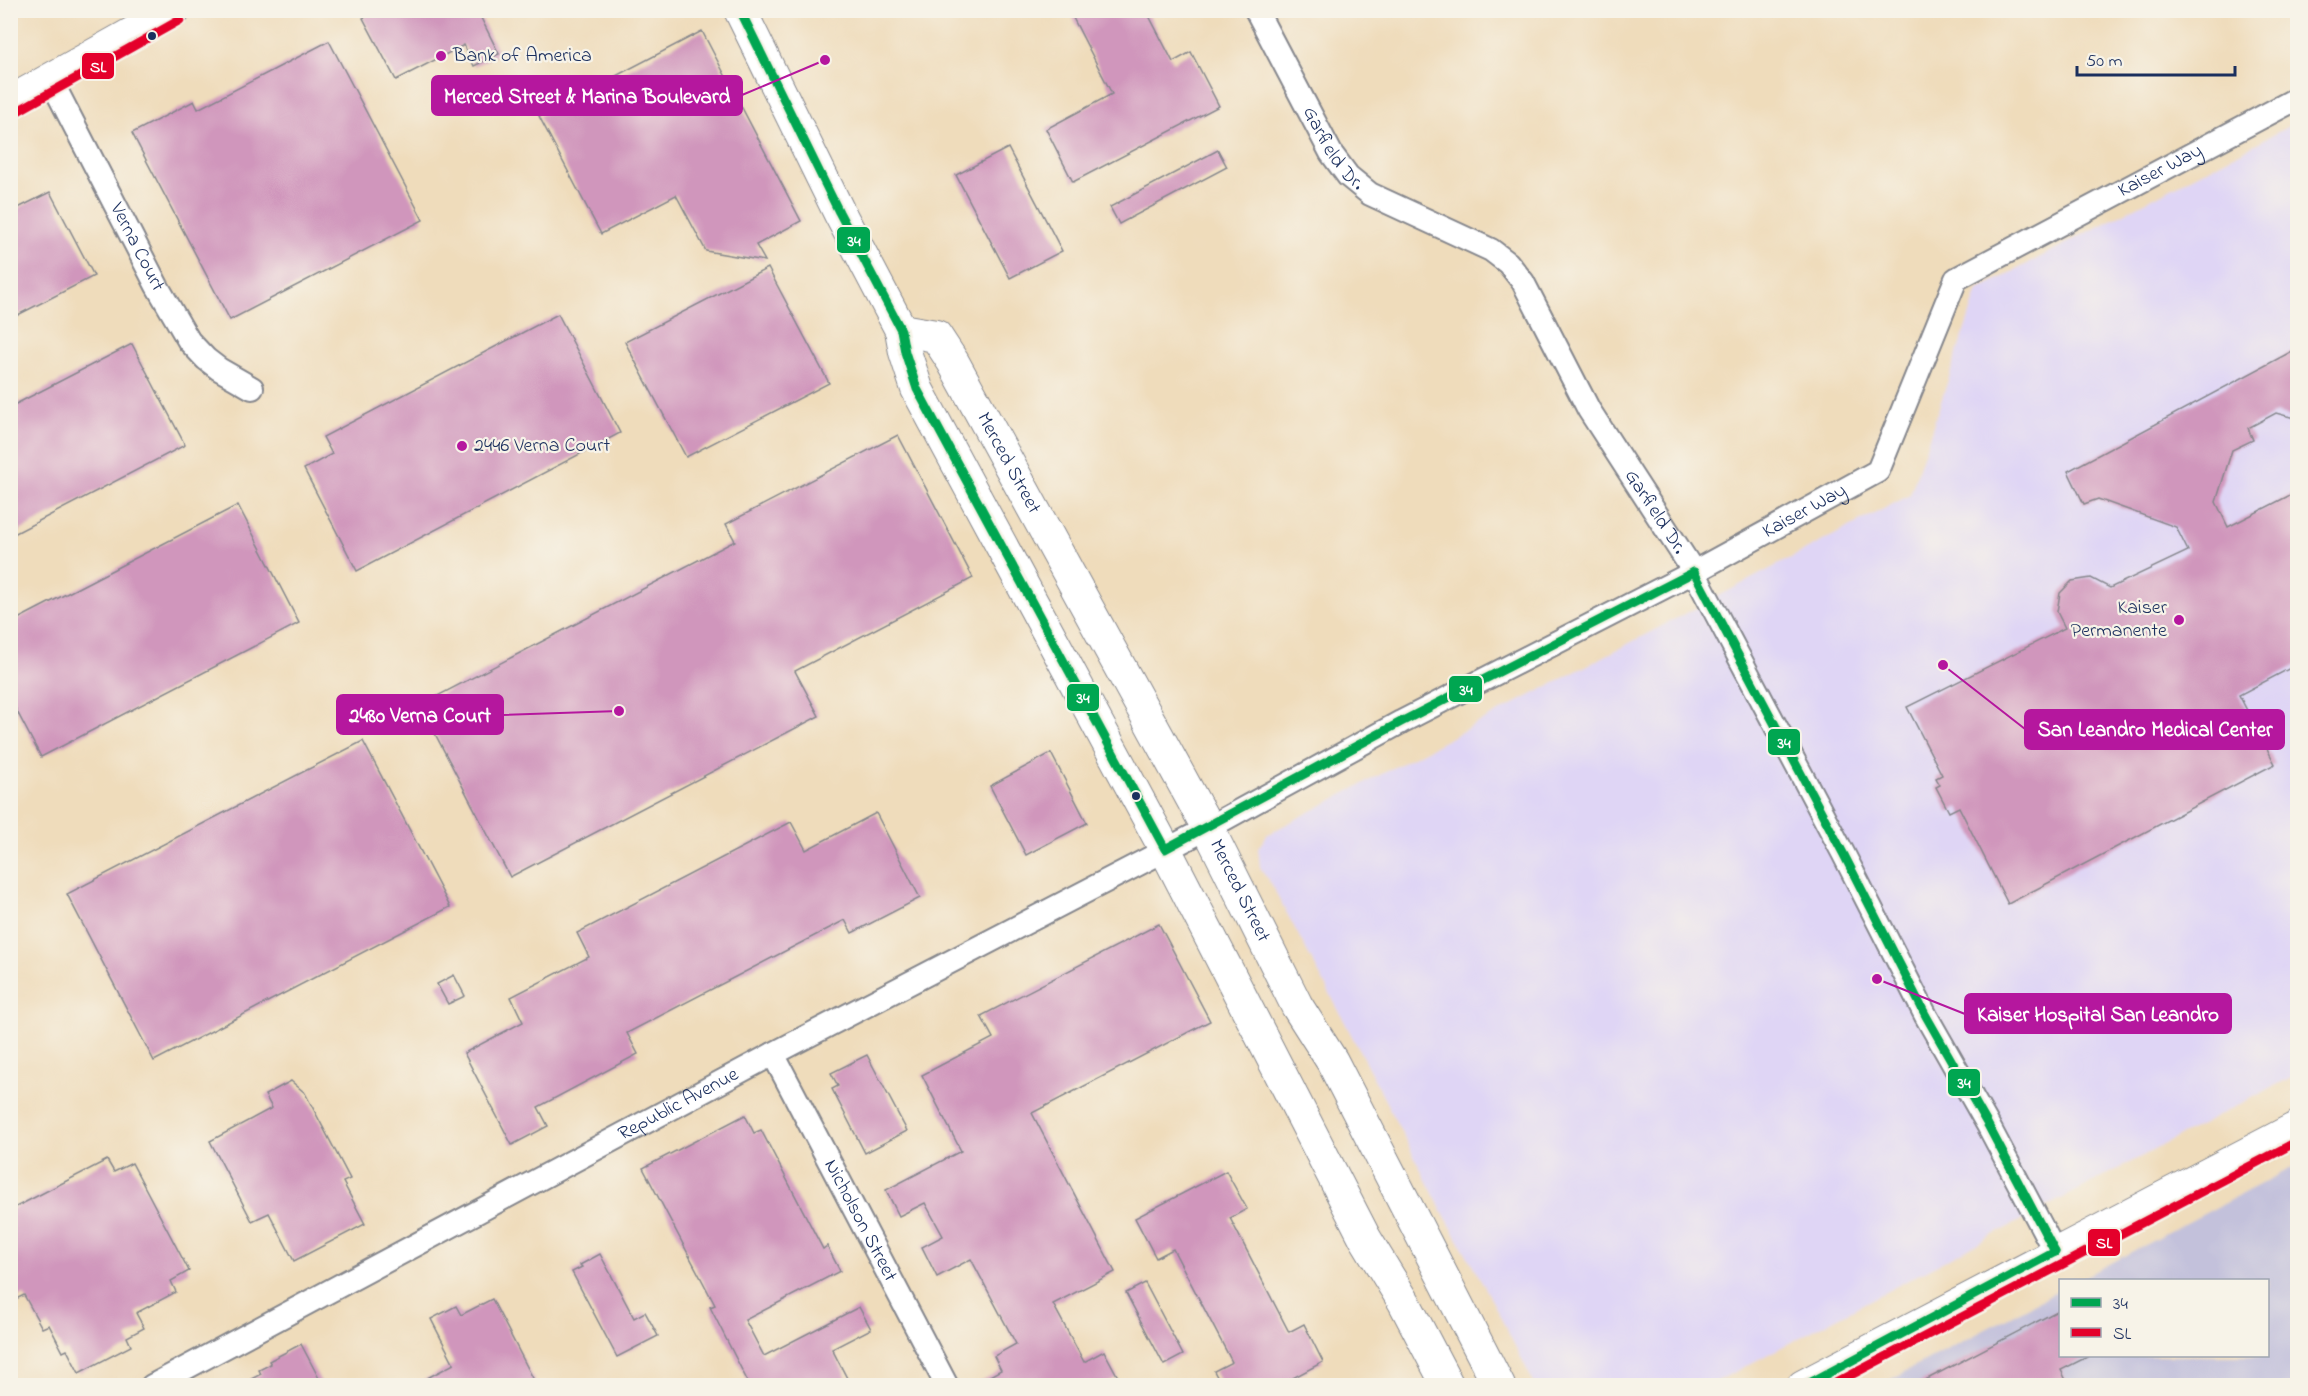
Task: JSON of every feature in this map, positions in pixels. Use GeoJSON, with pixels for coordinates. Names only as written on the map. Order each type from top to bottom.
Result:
{"type":"FeatureCollection","features":[{"type":"Feature","properties":{"kind":"street"},"geometry":{"type":"LineString","coordinates":[[10,102],[174,10]]}},
{"type":"Feature","properties":{"kind":"street"},"geometry":{"type":"LineString","coordinates":[[740,10],[839,212],[901,330],[905,352],[917,389],[1165,849],[1365,1238],[1404,1302],[1448,1386]]}},
{"type":"Feature","properties":{"kind":"street","name":"Garfield Dr."},"geometry":{"type":"LineString","coordinates":[[1256,10],[1331,153],[1348,176],[1370,194],[1491,250],[1508,263],[1518,275],[1589,410],[1694,572],[1926,1016],[1988,1125],[2055,1252]]}},
{"type":"Feature","properties":{"kind":"street","name":"Verna Court"},"geometry":{"type":"LineString","coordinates":[[51,80],[189,341],[219,369],[252,388]]}},
{"type":"Feature","properties":{"kind":"street","name":"Kaiser Way"},"geometry":{"type":"LineString","coordinates":[[1208,828],[1401,722],[1694,572],[1878,471],[1956,279],[2298,98]]}},
{"type":"Feature","properties":{"kind":"street","name":"Merced Street"},"geometry":{"type":"LineString","coordinates":[[901,330],[936,336],[953,362],[1208,828],[1297,1006],[1332,1061],[1499,1386]]}},
{"type":"Feature","properties":{"kind":"street","name":"Republic Avenue"},"geometry":{"type":"LineString","coordinates":[[152,1386],[773,1054],[1208,828]]}},
{"type":"Feature","properties":{"kind":"street","name":"Nicholson Street"},"geometry":{"type":"LineString","coordinates":[[773,1054],[947,1386]]}},
{"type":"Feature","properties":{"kind":"street"},"geometry":{"type":"LineString","coordinates":[[1803,1386],[2055,1252],[2298,1127]]}},
{"type":"Feature","properties":{"kind":"shaded area"},"geometry":{"type":"Polygon","coordinates":[[[2297,122],[2297,1074],[1710,1385],[1535,1385],[1339,1011],[1260,867],[1258,848],[1268,834],[1910,495],[1978,290],[2297,122]]]}},
{"type":"Feature","properties":{"kind":"shaded area"},"geometry":{"type":"Polygon","coordinates":[[[2297,1165],[2297,1385],[1878,1386],[2059,1291],[2059,1357],[2269,1357],[2269,1279],[2080,1279],[2297,1165]]]}},
{"type":"Feature","properties":{"kind":"building"},"geometry":{"type":"Polygon","coordinates":[[[377,10],[477,10],[499,54],[474,66],[464,45],[396,80],[363,18],[377,10]]]}},
{"type":"Feature","properties":{"kind":"building"},"geometry":{"type":"Polygon","coordinates":[[[1069,10],[1146,10],[1173,62],[1191,52],[1219,106],[1073,182],[1046,129],[1112,94],[1069,10]]]}},
{"type":"Feature","properties":{"kind":"building"},"geometry":{"type":"Polygon","coordinates":[[[702,31],[801,221],[756,245],[765,261],[706,251],[676,195],[601,234],[539,116],[702,31]]]}},
{"type":"Feature","properties":{"kind":"building"},"geometry":{"type":"Polygon","coordinates":[[[329,41],[423,220],[230,320],[132,133],[194,101],[198,109],[329,41]]]}},
{"type":"Feature","properties":{"kind":"building"},"geometry":{"type":"Polygon","coordinates":[[[1008,148],[1062,251],[1010,278],[956,175],[1008,148]]]}},
{"type":"Feature","properties":{"kind":"building"},"geometry":{"type":"Polygon","coordinates":[[[1218,150],[1227,167],[1119,224],[1110,207],[1218,150]]]}},
{"type":"Feature","properties":{"kind":"building"},"geometry":{"type":"Polygon","coordinates":[[[50,192],[94,276],[10,319],[10,212],[50,192]]]}},
{"type":"Feature","properties":{"kind":"building"},"geometry":{"type":"Polygon","coordinates":[[[768,268],[829,383],[686,457],[625,342],[768,268]]]}},
{"type":"Feature","properties":{"kind":"building","name":"2446 Verna Court"},"geometry":{"type":"Polygon","coordinates":[[[558,314],[620,433],[357,571],[304,469],[332,454],[323,437],[558,314]]]}},
{"type":"Feature","properties":{"kind":"building"},"geometry":{"type":"Polygon","coordinates":[[[132,344],[185,445],[10,536],[10,407],[132,344]]]}},
{"type":"Feature","properties":{"kind":"building","name":"Kaiser Permanente"},"geometry":{"type":"Polygon","coordinates":[[[2298,348],[2298,419],[2276,413],[2248,428],[2253,440],[2232,450],[2216,502],[2228,527],[2298,491],[2298,664],[2239,695],[2275,764],[2008,904],[1959,807],[1949,812],[1936,787],[1940,785],[1936,778],[1942,775],[1907,707],[2065,628],[2057,612],[2060,593],[2072,581],[2091,578],[2110,588],[2188,551],[2176,527],[2098,499],[2084,504],[2068,471],[2298,348]]]}},
{"type":"Feature","properties":{"kind":"building"},"geometry":{"type":"Polygon","coordinates":[[[898,435],[973,578],[795,671],[819,716],[510,877],[420,705],[735,541],[726,524],[898,435]]]}},
{"type":"Feature","properties":{"kind":"building"},"geometry":{"type":"Polygon","coordinates":[[[238,505],[299,623],[41,757],[10,698],[10,623],[238,505]]]}},
{"type":"Feature","properties":{"kind":"building"},"geometry":{"type":"Polygon","coordinates":[[[363,741],[450,907],[154,1061],[67,894],[363,741]]]}},
{"type":"Feature","properties":{"kind":"building"},"geometry":{"type":"Polygon","coordinates":[[[1051,753],[1087,823],[1026,855],[990,786],[1051,753]]]}},
{"type":"Feature","properties":{"kind":"building"},"geometry":{"type":"Polygon","coordinates":[[[876,813],[920,898],[852,933],[845,920],[627,1033],[638,1054],[538,1107],[548,1126],[512,1145],[464,1053],[523,1022],[511,997],[589,957],[577,933],[791,822],[806,850],[876,813]]]}},
{"type":"Feature","properties":{"kind":"building"},"geometry":{"type":"Polygon","coordinates":[[[1159,924],[1210,1021],[1032,1113],[1115,1272],[1053,1304],[1084,1362],[1104,1351],[1118,1377],[1101,1386],[972,1386],[1001,1370],[994,1356],[1016,1344],[971,1259],[937,1277],[922,1247],[943,1236],[925,1203],[899,1216],[886,1190],[961,1151],[922,1075],[993,1038],[981,1016],[1159,924]]]}},
{"type":"Feature","properties":{"kind":"building"},"geometry":{"type":"Polygon","coordinates":[[[454,975],[465,996],[448,1004],[437,984],[454,975]]]}},
{"type":"Feature","properties":{"kind":"building"},"geometry":{"type":"Polygon","coordinates":[[[867,1055],[907,1131],[865,1153],[832,1089],[838,1086],[831,1073],[867,1055]]]}},
{"type":"Feature","properties":{"kind":"building"},"geometry":{"type":"Polygon","coordinates":[[[291,1081],[305,1093],[350,1179],[343,1182],[365,1224],[294,1261],[269,1213],[252,1221],[210,1141],[272,1108],[265,1095],[291,1081]]]}},
{"type":"Feature","properties":{"kind":"building"},"geometry":{"type":"Polygon","coordinates":[[[745,1115],[754,1133],[761,1130],[823,1249],[827,1246],[840,1271],[745,1320],[764,1356],[859,1307],[871,1329],[832,1349],[851,1386],[750,1386],[710,1307],[715,1305],[643,1168],[745,1115]]]}},
{"type":"Feature","properties":{"kind":"building"},"geometry":{"type":"Polygon","coordinates":[[[107,1160],[114,1172],[132,1163],[189,1271],[171,1281],[176,1292],[136,1313],[144,1328],[127,1337],[131,1346],[79,1373],[67,1350],[63,1352],[49,1325],[42,1328],[24,1295],[10,1302],[10,1210],[107,1160]]]}},
{"type":"Feature","properties":{"kind":"building"},"geometry":{"type":"Polygon","coordinates":[[[1226,1171],[1247,1209],[1230,1218],[1289,1332],[1304,1324],[1323,1362],[1278,1386],[1222,1386],[1214,1371],[1232,1362],[1173,1249],[1156,1258],[1135,1218],[1226,1171]]]}},
{"type":"Feature","properties":{"kind":"building"},"geometry":{"type":"Polygon","coordinates":[[[600,1254],[634,1318],[645,1312],[658,1336],[617,1357],[572,1272],[600,1254]]]}},
{"type":"Feature","properties":{"kind":"building"},"geometry":{"type":"Polygon","coordinates":[[[1145,1283],[1183,1355],[1164,1365],[1126,1293],[1145,1283]]]}},
{"type":"Feature","properties":{"kind":"building"},"geometry":{"type":"Polygon","coordinates":[[[492,1299],[537,1386],[412,1386],[454,1364],[431,1319],[456,1306],[461,1315],[492,1299]]]}},
{"type":"Feature","properties":{"kind":"building"},"geometry":{"type":"Polygon","coordinates":[[[2059,1310],[2059,1357],[2087,1357],[2061,1370],[2069,1386],[1914,1386],[2059,1310]]]}},
{"type":"Feature","properties":{"kind":"building"},"geometry":{"type":"Polygon","coordinates":[[[301,1344],[323,1386],[238,1386],[261,1374],[259,1370],[271,1364],[269,1361],[301,1344]]]}},
{"type":"Feature","properties":{"kind":"transit line","name":"34"},"geometry":{"type":"LineString","coordinates":[[740,10],[839,212],[901,330],[905,352],[917,389],[1165,849],[1401,722],[1694,572]]}},
{"type":"Feature","properties":{"kind":"transit line","name":"SL"},"geometry":{"type":"LineString","coordinates":[[16,112],[180,20]]}},
{"type":"Feature","properties":{"kind":"transit line","name":"34"},"geometry":{"type":"LineString","coordinates":[[1694,572],[1843,853],[1926,1016],[1988,1125],[2055,1252]]}},
{"type":"Feature","properties":{"kind":"transit line","name":"SL"},"geometry":{"type":"LineString","coordinates":[[1830,1386],[2298,1141]]}},
{"type":"Feature","properties":{"kind":"transit line","name":"34"},"geometry":{"type":"LineString","coordinates":[[1804,1386],[2055,1252]]}},
{"type":"Feature","properties":{"kind":"place","name":"Bank of America"},"geometry":{"type":"Point","coordinates":[441,56]}},
{"type":"Feature","properties":{"kind":"place","name":"Merced Street & Marina Boulevard"},"geometry":{"type":"Point","coordinates":[825,60]}},
{"type":"Feature","properties":{"kind":"place","name":"2446 Verna Court"},"geometry":{"type":"Point","coordinates":[462,446]}},
{"type":"Feature","properties":{"kind":"place","name":"Kaiser Permanente"},"geometry":{"type":"Point","coordinates":[2179,620]}},
{"type":"Feature","properties":{"kind":"place","name":"San Leandro Medical Center"},"geometry":{"type":"Point","coordinates":[1943,665]}},
{"type":"Feature","properties":{"kind":"place","name":"2480 Verna Court"},"geometry":{"type":"Point","coordinates":[619,711]}},
{"type":"Feature","properties":{"kind":"place","name":"Kaiser Hospital San Leandro"},"geometry":{"type":"Point","coordinates":[1877,979]}}]}
